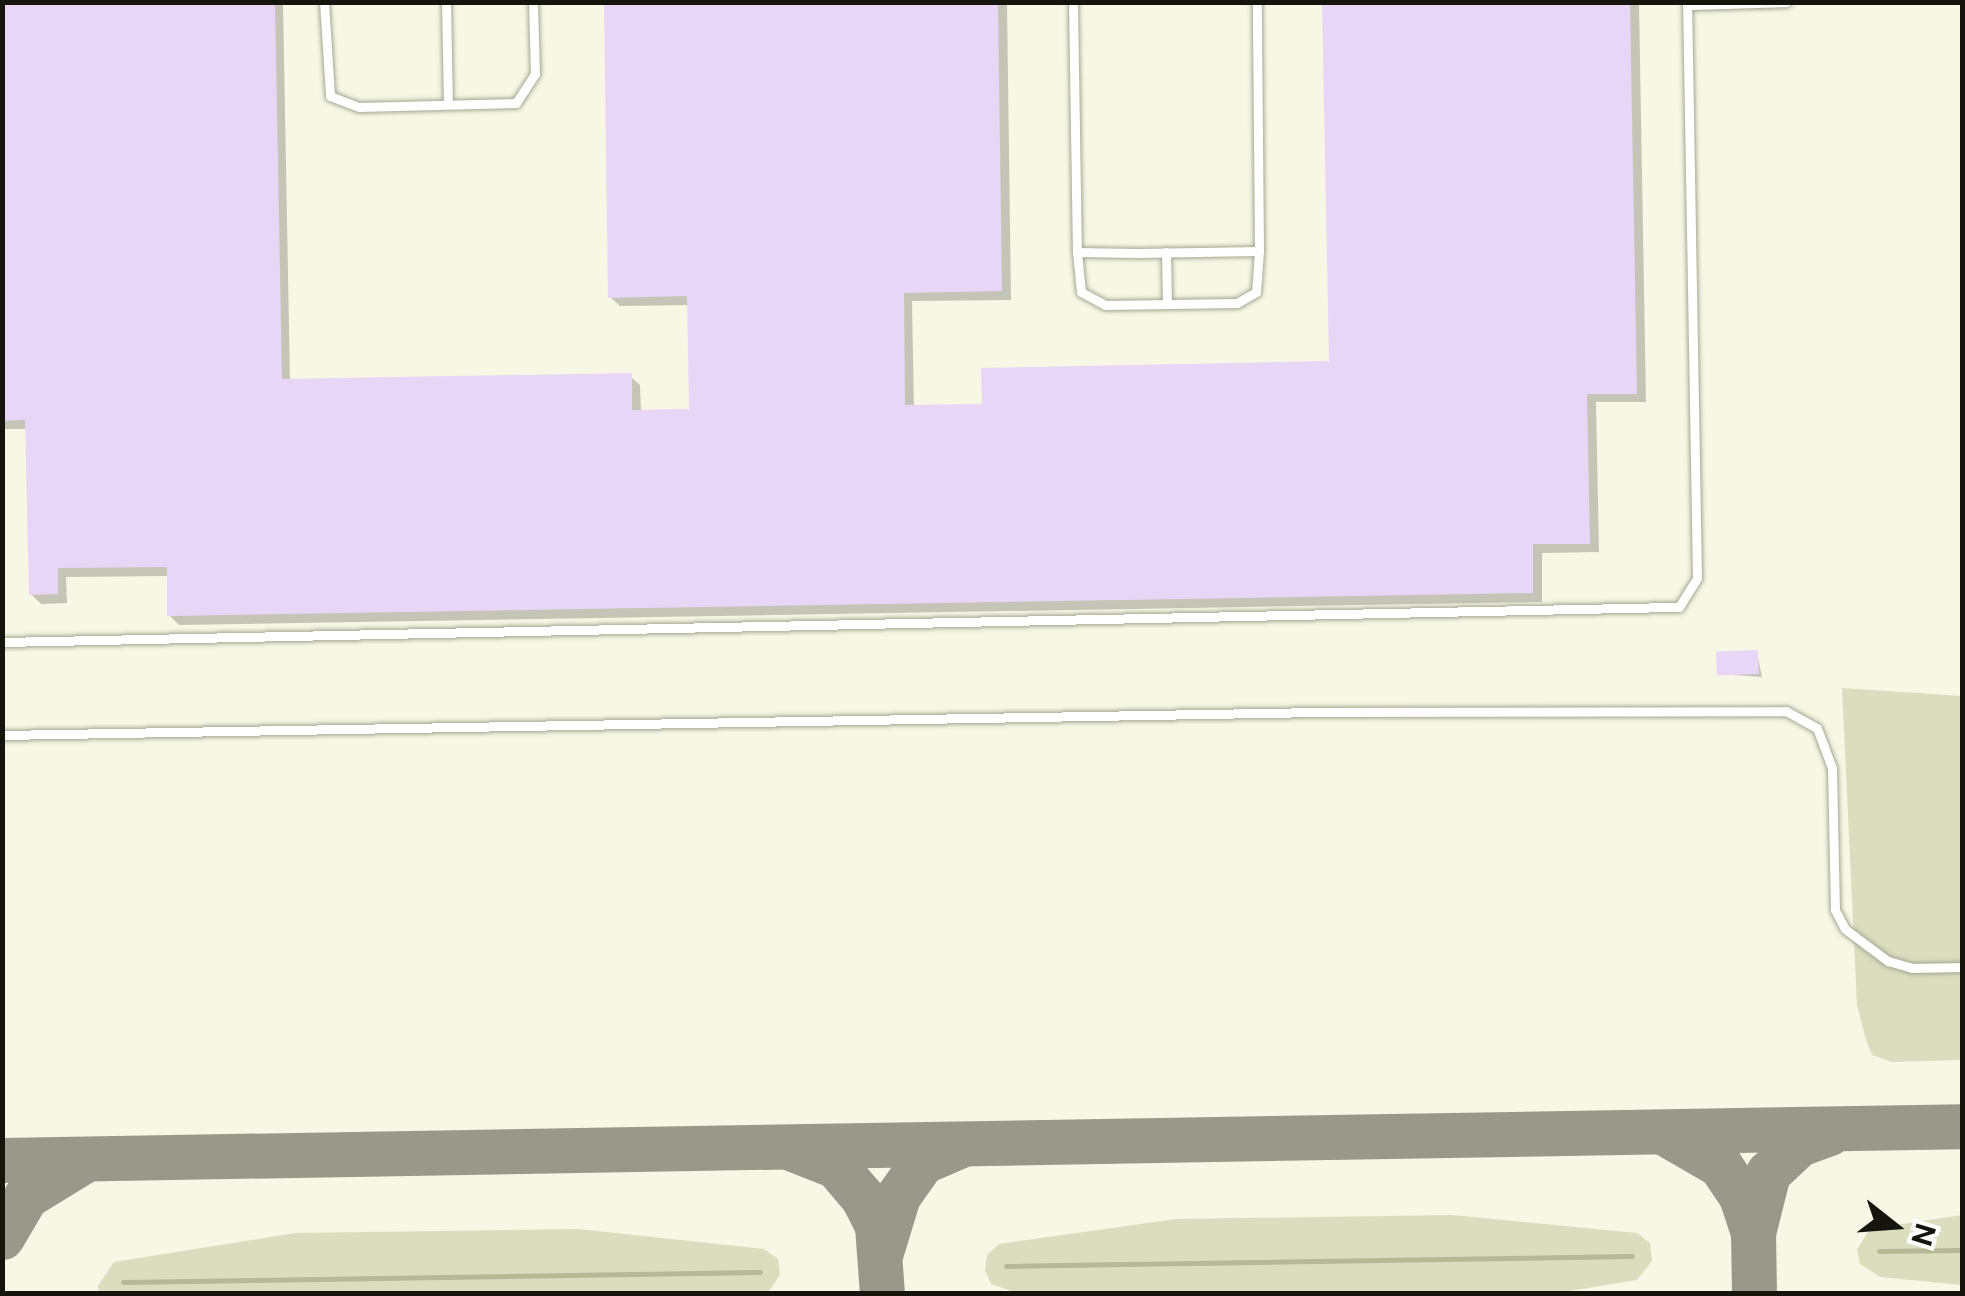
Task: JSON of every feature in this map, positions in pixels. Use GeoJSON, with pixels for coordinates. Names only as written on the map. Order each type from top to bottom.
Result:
{"type":"FeatureCollection","features":[{"type":"Feature","properties":{"kind":"lane"},"geometry":{"type":"LineString","coordinates":[[324,2],[327,87],[337,104],[516,104],[530,91],[534,2]]}},
{"type":"Feature","properties":{"kind":"lane"},"geometry":{"type":"LineString","coordinates":[[446,2],[448,104]]}},
{"type":"Feature","properties":{"kind":"lane"},"geometry":{"type":"LineString","coordinates":[[1073,2],[1076,252],[1085,299],[1167,303],[1249,298],[1259,283],[1257,2]]}},
{"type":"Feature","properties":{"kind":"lane"},"geometry":{"type":"LineString","coordinates":[[2,642],[1680,606],[1697,578],[1687,4],[1786,2]]}},
{"type":"Feature","properties":{"kind":"lane"},"geometry":{"type":"LineString","coordinates":[[1076,252],[1259,252]]}},
{"type":"Feature","properties":{"kind":"lane"},"geometry":{"type":"LineString","coordinates":[[1166,252],[1167,303]]}},
{"type":"Feature","properties":{"kind":"lane"},"geometry":{"type":"LineString","coordinates":[[2,735],[1302,712],[1786,711],[1816,728],[1832,768],[1835,910],[1845,930],[1888,961],[1912,968],[1962,967]]}},
{"type":"Feature","properties":{"kind":"green space"},"geometry":{"type":"Polygon","coordinates":[[[1842,688],[1962,696],[1962,1060],[1892,1062],[1872,1055],[1866,1040],[1857,1005],[1842,688]]]}},
{"type":"Feature","properties":{"kind":"green space"},"geometry":{"type":"Polygon","coordinates":[[[1452,1215],[1637,1233],[1650,1243],[1652,1261],[1637,1280],[1550,1294],[1020,1294],[991,1284],[985,1270],[987,1255],[999,1244],[1176,1219],[1452,1215]]]}},
{"type":"Feature","properties":{"kind":"green space"},"geometry":{"type":"Polygon","coordinates":[[[1962,1215],[1962,1285],[1880,1277],[1860,1264],[1857,1249],[1870,1229],[1962,1215]]]}},
{"type":"Feature","properties":{"kind":"green space"},"geometry":{"type":"Polygon","coordinates":[[[578,1229],[764,1249],[778,1259],[780,1275],[767,1294],[100,1294],[98,1286],[114,1262],[296,1233],[578,1229]]]}},
{"type":"Feature","properties":{"kind":"building"},"geometry":{"type":"Polygon","coordinates":[[[2,2],[275,2],[282,379],[632,373],[632,410],[689,409],[687,296],[608,298],[604,2],[998,2],[1002,291],[904,293],[905,405],[982,404],[981,368],[1329,361],[1322,2],[1630,2],[1637,394],[1587,394],[1590,544],[1533,544],[1533,593],[167,616],[167,567],[58,568],[58,594],[29,595],[25,420],[2,421],[2,2]]]}},
{"type":"Feature","properties":{"kind":"building"},"geometry":{"type":"Polygon","coordinates":[[[1758,650],[1759,674],[1717,675],[1716,651],[1758,650]]]}},
{"type":"Feature","properties":{"kind":"waterway"},"geometry":{"type":"LineString","coordinates":[[1879,1251],[1962,1250]]}},
{"type":"Feature","properties":{"kind":"waterway"},"geometry":{"type":"LineString","coordinates":[[1006,1266],[1632,1256]]}},
{"type":"Feature","properties":{"kind":"waterway"},"geometry":{"type":"LineString","coordinates":[[123,1282],[760,1272]]}},
{"type":"Feature","properties":{"kind":"taxiway"},"geometry":{"type":"LineString","coordinates":[[2,1160],[1962,1126]]}},
{"type":"Feature","properties":{"kind":"taxiway"},"geometry":{"type":"LineString","coordinates":[[1663,1132],[1720,1165],[1741,1196],[1753,1233]]}},
{"type":"Feature","properties":{"kind":"taxiway"},"geometry":{"type":"LineString","coordinates":[[1754,1294],[1753,1233],[1768,1173],[1799,1144],[1829,1133]]}},
{"type":"Feature","properties":{"kind":"taxiway"},"geometry":{"type":"LineString","coordinates":[[881,1252],[898,1196],[922,1162],[961,1145]]}},
{"type":"Feature","properties":{"kind":"taxiway"},"geometry":{"type":"LineString","coordinates":[[793,1149],[836,1166],[863,1198],[877,1226],[882,1294]]}},
{"type":"Feature","properties":{"kind":"taxiway"},"geometry":{"type":"LineString","coordinates":[[2,1237],[26,1196],[85,1160]]}}]}
